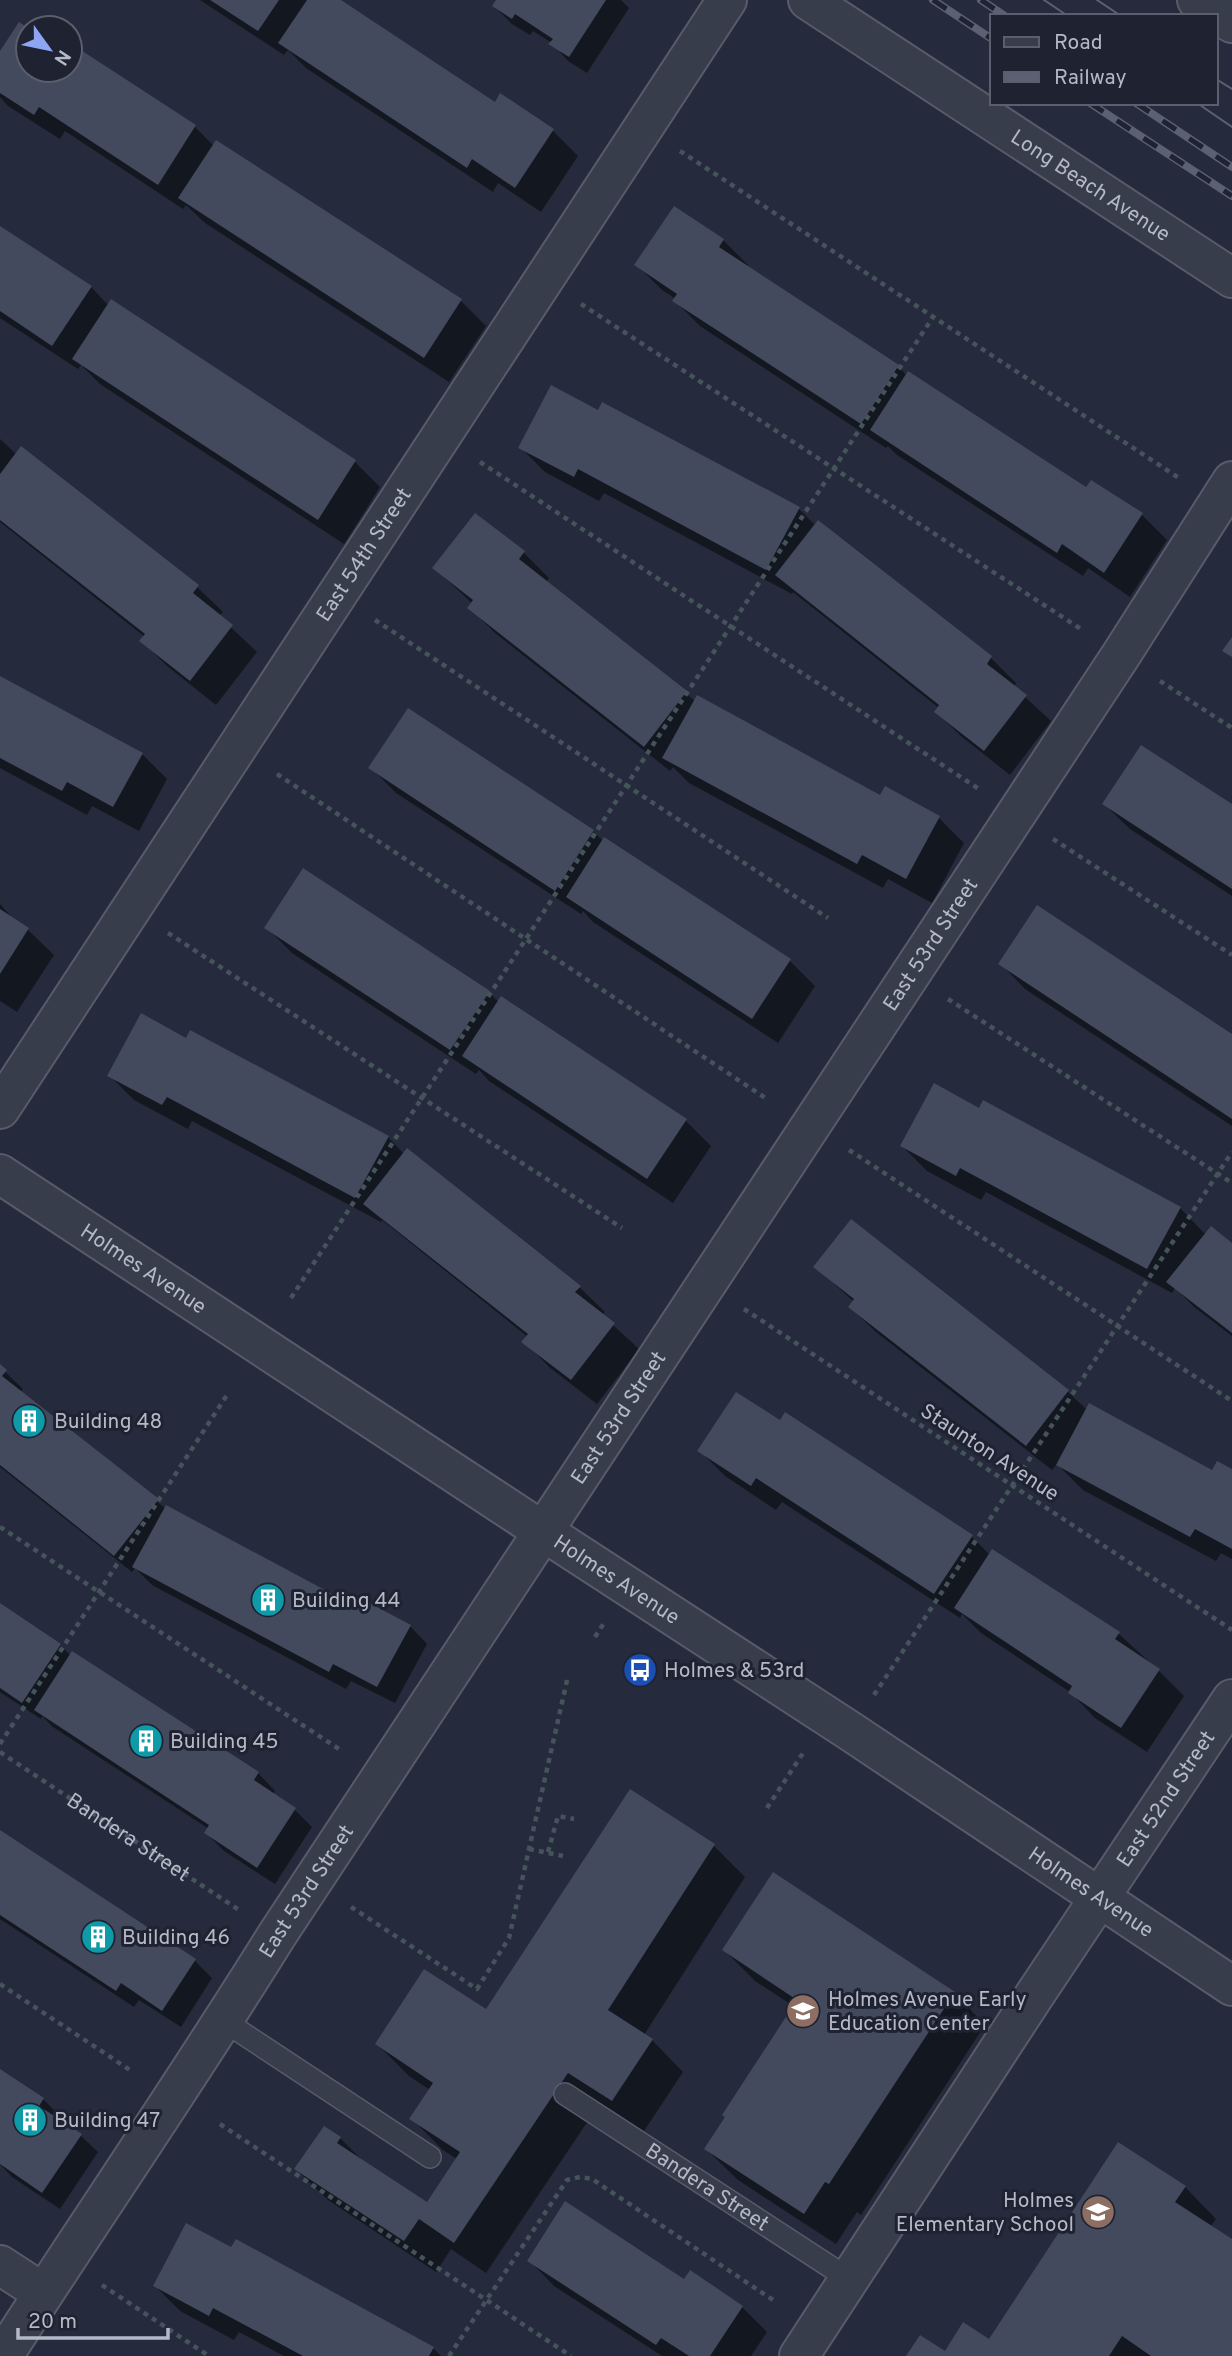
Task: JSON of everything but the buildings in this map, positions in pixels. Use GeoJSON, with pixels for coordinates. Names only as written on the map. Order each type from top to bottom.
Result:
{"type":"FeatureCollection","features":[{"type":"Feature","properties":{"kind":"street","name":"East 54th Street"},"geometry":{"type":"LineString","coordinates":[[0,1109],[726,0]]}},
{"type":"Feature","properties":{"kind":"street","name":"Long Beach Avenue"},"geometry":{"type":"LineString","coordinates":[[808,0],[1232,278]]}},
{"type":"Feature","properties":{"kind":"street"},"geometry":{"type":"LineString","coordinates":[[1197,0],[1232,23]]}},
{"type":"Feature","properties":{"kind":"street","name":"East 53rd Street"},"geometry":{"type":"LineString","coordinates":[[3,2356],[1232,481]]}},
{"type":"Feature","properties":{"kind":"street","name":"Holmes Avenue"},"geometry":{"type":"LineString","coordinates":[[0,1174],[850,1731],[1232,1986]]}},
{"type":"Feature","properties":{"kind":"street","name":"East 52nd Street"},"geometry":{"type":"LineString","coordinates":[[799,2356],[1232,1699]]}},
{"type":"Feature","properties":{"kind":"street"},"geometry":{"type":"LineString","coordinates":[[0,2265],[43,2294]]}},
{"type":"Feature","properties":{"kind":"lane"},"geometry":{"type":"LineString","coordinates":[[224,2021],[430,2157]]}},
{"type":"Feature","properties":{"kind":"lane","name":"Bandera Street"},"geometry":{"type":"LineString","coordinates":[[565,2094],[849,2279]]}},
{"type":"Feature","properties":{"kind":"path"},"geometry":{"type":"LineString","coordinates":[[677,149],[1186,483]]}},
{"type":"Feature","properties":{"kind":"path"},"geometry":{"type":"LineString","coordinates":[[579,302],[1088,634]]}},
{"type":"Feature","properties":{"kind":"path"},"geometry":{"type":"LineString","coordinates":[[291,1298],[933,317]]}},
{"type":"Feature","properties":{"kind":"path"},"geometry":{"type":"LineString","coordinates":[[477,460],[985,793]]}},
{"type":"Feature","properties":{"kind":"path"},"geometry":{"type":"LineString","coordinates":[[373,618],[828,918]]}},
{"type":"Feature","properties":{"kind":"path"},"geometry":{"type":"LineString","coordinates":[[1154,677],[1232,728]]}},
{"type":"Feature","properties":{"kind":"path"},"geometry":{"type":"LineString","coordinates":[[277,774],[768,1099]]}},
{"type":"Feature","properties":{"kind":"path"},"geometry":{"type":"LineString","coordinates":[[1049,837],[1232,955]]}},
{"type":"Feature","properties":{"kind":"path"},"geometry":{"type":"LineString","coordinates":[[160,928],[622,1228]]}},
{"type":"Feature","properties":{"kind":"path"},"geometry":{"type":"LineString","coordinates":[[944,996],[1232,1183]]}},
{"type":"Feature","properties":{"kind":"path"},"geometry":{"type":"LineString","coordinates":[[846,1148],[1232,1401]]}},
{"type":"Feature","properties":{"kind":"path"},"geometry":{"type":"LineString","coordinates":[[880,1686],[1232,1152]]}},
{"type":"Feature","properties":{"kind":"path","name":"Staunton Avenue"},"geometry":{"type":"LineString","coordinates":[[741,1307],[1232,1630]]}},
{"type":"Feature","properties":{"kind":"path"},"geometry":{"type":"LineString","coordinates":[[0,1744],[227,1395]]}},
{"type":"Feature","properties":{"kind":"path"},"geometry":{"type":"LineString","coordinates":[[0,1527],[342,1751]]}},
{"type":"Feature","properties":{"kind":"path"},"geometry":{"type":"LineString","coordinates":[[361,1914],[477,1989],[509,1938],[568,1676]]}},
{"type":"Feature","properties":{"kind":"path","name":"Bandera Street"},"geometry":{"type":"LineString","coordinates":[[0,1752],[248,1916]]}},
{"type":"Feature","properties":{"kind":"path"},"geometry":{"type":"LineString","coordinates":[[767,1808],[794,1766]]}},
{"type":"Feature","properties":{"kind":"path"},"geometry":{"type":"LineString","coordinates":[[548,1852],[558,1816],[574,1819]]}},
{"type":"Feature","properties":{"kind":"path"},"geometry":{"type":"LineString","coordinates":[[529,1849],[563,1856]]}},
{"type":"Feature","properties":{"kind":"path"},"geometry":{"type":"LineString","coordinates":[[0,1984],[133,2072]]}},
{"type":"Feature","properties":{"kind":"path"},"geometry":{"type":"LineString","coordinates":[[220,2124],[572,2356]]}},
{"type":"Feature","properties":{"kind":"path"},"geometry":{"type":"LineString","coordinates":[[449,2356],[567,2180],[592,2179],[776,2302]]}},
{"type":"Feature","properties":{"kind":"path"},"geometry":{"type":"LineString","coordinates":[[93,2278],[209,2356]]}},
{"type":"Feature","properties":{"kind":"tram line"},"geometry":{"type":"LineString","coordinates":[[1044,0],[1065,14]]}},
{"type":"Feature","properties":{"kind":"tram line"},"geometry":{"type":"LineString","coordinates":[[1097,0],[1118,14]]}},
{"type":"Feature","properties":{"kind":"tram line"},"geometry":{"type":"LineString","coordinates":[[1218,80],[1232,89]]}},
{"type":"Feature","properties":{"kind":"tram line"},"geometry":{"type":"LineString","coordinates":[[1200,105],[1232,127]]}},
{"type":"Feature","properties":{"kind":"railway"},"geometry":{"type":"LineString","coordinates":[[933,0],[990,38]]}},
{"type":"Feature","properties":{"kind":"railway"},"geometry":{"type":"LineString","coordinates":[[981,0],[1002,14]]}},
{"type":"Feature","properties":{"kind":"railway"},"geometry":{"type":"LineString","coordinates":[[1093,105],[1232,196]]}},
{"type":"Feature","properties":{"kind":"railway"},"geometry":{"type":"LineString","coordinates":[[1139,105],[1232,167]]}},
{"type":"Feature","properties":{"kind":"place","name":"Building 48"},"geometry":{"type":"Point","coordinates":[29,1421]}},
{"type":"Feature","properties":{"kind":"place","name":"Building 44"},"geometry":{"type":"Point","coordinates":[268,1600]}},
{"type":"Feature","properties":{"kind":"place","name":"Holmes & 53rd"},"geometry":{"type":"Point","coordinates":[640,1670]}},
{"type":"Feature","properties":{"kind":"place","name":"Building 45"},"geometry":{"type":"Point","coordinates":[146,1741]}},
{"type":"Feature","properties":{"kind":"place","name":"Building 46"},"geometry":{"type":"Point","coordinates":[98,1937]}},
{"type":"Feature","properties":{"kind":"place","name":"Holmes Avenue Early Education Center"},"geometry":{"type":"Point","coordinates":[803,2011]}},
{"type":"Feature","properties":{"kind":"place","name":"Building 47"},"geometry":{"type":"Point","coordinates":[30,2120]}},
{"type":"Feature","properties":{"kind":"place","name":"Holmes Elementary School"},"geometry":{"type":"Point","coordinates":[1098,2212]}}]}
